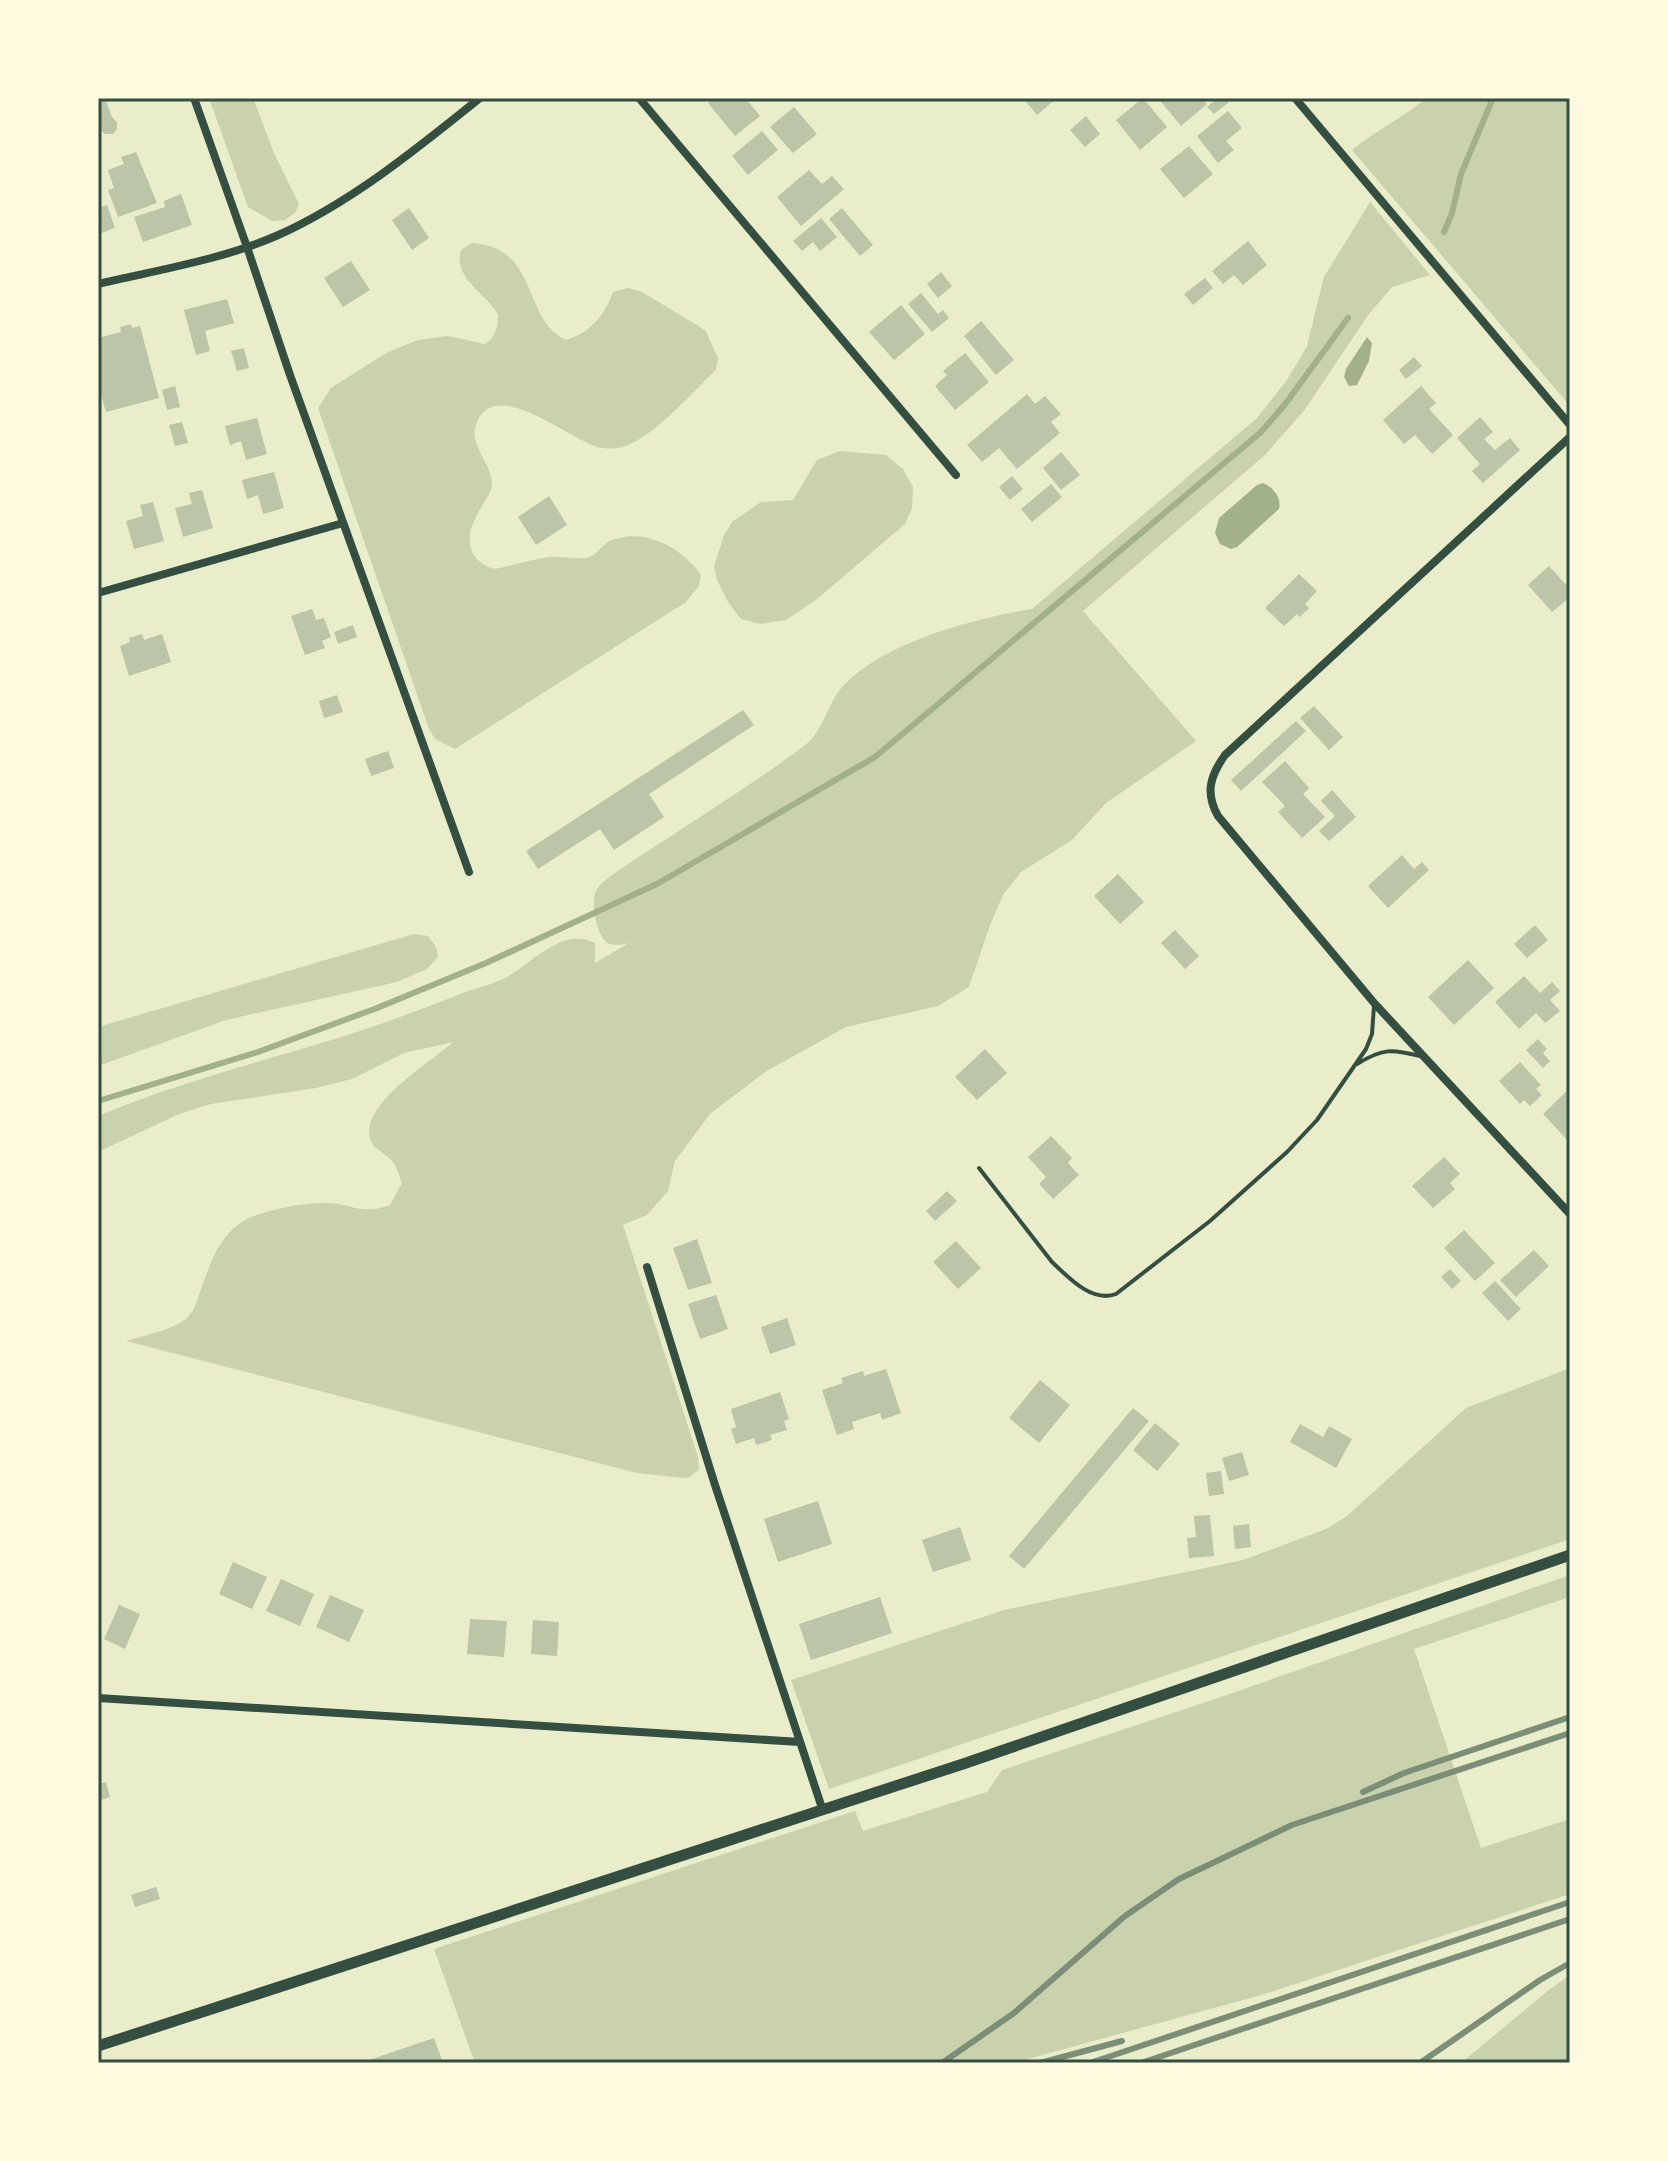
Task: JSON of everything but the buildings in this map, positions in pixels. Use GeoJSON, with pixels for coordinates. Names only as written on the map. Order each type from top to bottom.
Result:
{"type":"FeatureCollection","features":[{"type":"Feature","properties":{"kind":"main road"},"geometry":{"type":"LineString","coordinates":[[98,2046],[963,1764],[1570,1555]]}},
{"type":"Feature","properties":{"kind":"street"},"geometry":{"type":"LineString","coordinates":[[194,98],[469,872]]}},
{"type":"Feature","properties":{"kind":"street"},"geometry":{"type":"LineString","coordinates":[[98,284],[247,247],[275,236],[325,210],[427,141],[480,98]]}},
{"type":"Feature","properties":{"kind":"street"},"geometry":{"type":"LineString","coordinates":[[639,98],[956,475]]}},
{"type":"Feature","properties":{"kind":"street"},"geometry":{"type":"LineString","coordinates":[[1295,98],[1570,425]]}},
{"type":"Feature","properties":{"kind":"street"},"geometry":{"type":"LineString","coordinates":[[1570,437],[1225,755],[1209,788],[1211,803],[1218,816],[1375,1004],[1570,1214]]}},
{"type":"Feature","properties":{"kind":"street"},"geometry":{"type":"LineString","coordinates":[[98,593],[343,523]]}},
{"type":"Feature","properties":{"kind":"street"},"geometry":{"type":"LineString","coordinates":[[647,1267],[822,1808]]}},
{"type":"Feature","properties":{"kind":"street"},"geometry":{"type":"LineString","coordinates":[[98,1698],[800,1742]]}},
{"type":"Feature","properties":{"kind":"lane"},"geometry":{"type":"LineString","coordinates":[[979,1168],[1052,1262],[1086,1289],[1105,1298],[1116,1294],[1154,1262],[1190,1238],[1287,1152],[1317,1120],[1372,1034],[1375,1004]]}},
{"type":"Feature","properties":{"kind":"lane"},"geometry":{"type":"LineString","coordinates":[[1355,1065],[1387,1050],[1422,1056]]}},
{"type":"Feature","properties":{"kind":"shaded area"},"geometry":{"type":"Polygon","coordinates":[[[209,98],[253,98],[274,153],[299,204],[295,213],[285,220],[272,221],[248,207],[209,98]]]}},
{"type":"Feature","properties":{"kind":"shaded area"},"geometry":{"type":"Polygon","coordinates":[[[1427,98],[1570,98],[1570,406],[1352,150],[1427,98]]]}},
{"type":"Feature","properties":{"kind":"shaded area"},"geometry":{"type":"Polygon","coordinates":[[[1370,202],[1430,275],[1392,287],[1369,314],[1303,412],[1265,455],[1083,611],[1196,741],[1106,803],[1072,840],[1021,872],[1003,895],[969,987],[938,1006],[846,1027],[765,1072],[710,1114],[675,1161],[668,1191],[647,1215],[623,1225],[698,1457],[699,1469],[690,1477],[683,1478],[637,1473],[126,1341],[168,1329],[188,1317],[217,1250],[229,1232],[247,1219],[306,1204],[371,1209],[390,1205],[402,1183],[394,1163],[370,1139],[370,1125],[386,1098],[453,1042],[404,1053],[352,1079],[316,1088],[211,1104],[179,1114],[98,1152],[98,1116],[193,1081],[368,1028],[494,983],[547,949],[570,939],[595,943],[595,963],[629,943],[608,943],[599,931],[594,900],[597,889],[606,880],[804,746],[816,733],[843,686],[860,670],[932,634],[1032,609],[1257,418],[1287,380],[1307,346],[1324,277],[1370,202]]]}},
{"type":"Feature","properties":{"kind":"shaded area"},"geometry":{"type":"Polygon","coordinates":[[[472,243],[494,248],[509,257],[520,270],[542,317],[552,331],[566,340],[596,322],[613,292],[628,288],[642,292],[705,330],[718,358],[716,370],[672,414],[647,434],[619,448],[598,447],[515,408],[498,406],[485,411],[476,425],[475,433],[492,481],[470,537],[472,551],[480,562],[494,569],[548,557],[585,558],[610,541],[636,536],[673,548],[701,575],[699,586],[686,602],[455,749],[435,739],[429,729],[318,408],[331,388],[388,352],[418,340],[448,336],[485,344],[492,338],[498,314],[466,277],[460,260],[461,250],[472,243]]]}},
{"type":"Feature","properties":{"kind":"shaded area"},"geometry":{"type":"Polygon","coordinates":[[[1367,337],[1372,343],[1369,361],[1357,385],[1349,386],[1344,377],[1346,369],[1367,337]]]}},
{"type":"Feature","properties":{"kind":"shaded area"},"geometry":{"type":"Polygon","coordinates":[[[840,451],[886,455],[903,469],[913,487],[912,508],[905,524],[816,600],[786,620],[761,624],[741,619],[728,602],[714,566],[724,535],[732,522],[761,502],[793,500],[817,460],[840,451]]]}},
{"type":"Feature","properties":{"kind":"shaded area"},"geometry":{"type":"Polygon","coordinates":[[[1263,483],[1276,493],[1279,509],[1237,547],[1231,549],[1220,544],[1215,533],[1219,518],[1263,483]]]}},
{"type":"Feature","properties":{"kind":"shaded area"},"geometry":{"type":"Polygon","coordinates":[[[414,934],[428,936],[436,947],[438,957],[427,969],[397,982],[226,1020],[98,1066],[98,1027],[414,934]]]}},
{"type":"Feature","properties":{"kind":"shaded area"},"geometry":{"type":"Polygon","coordinates":[[[1570,1368],[1570,1539],[829,1789],[791,1680],[1004,1610],[1243,1560],[1326,1529],[1347,1516],[1466,1408],[1570,1368]]]}},
{"type":"Feature","properties":{"kind":"shaded area"},"geometry":{"type":"Polygon","coordinates":[[[1570,1575],[1570,1597],[1414,1649],[1481,1848],[1570,1819],[1570,1894],[1265,1994],[1013,2063],[475,2063],[434,1949],[855,1811],[863,1831],[987,1792],[1002,1770],[1570,1575]]]}},
{"type":"Feature","properties":{"kind":"shaded area"},"geometry":{"type":"Polygon","coordinates":[[[1570,1975],[1570,2063],[1461,2063],[1550,1989],[1570,1975]]]}},
{"type":"Feature","properties":{"kind":"waterway"},"geometry":{"type":"LineString","coordinates":[[1444,232],[1461,174],[1493,98]]}},
{"type":"Feature","properties":{"kind":"waterway"},"geometry":{"type":"LineString","coordinates":[[98,1101],[258,1052],[486,963],[657,884],[875,757],[1261,432],[1348,318]]}},
{"type":"Feature","properties":{"kind":"railway"},"geometry":{"type":"LineString","coordinates":[[1363,1792],[1404,1773],[1570,1717]]}},
{"type":"Feature","properties":{"kind":"railway"},"geometry":{"type":"LineString","coordinates":[[942,2063],[1014,2013],[1125,1916],[1179,1879],[1292,1825],[1570,1733]]}},
{"type":"Feature","properties":{"kind":"railway"},"geometry":{"type":"LineString","coordinates":[[1090,2063],[1570,1902]]}},
{"type":"Feature","properties":{"kind":"railway"},"geometry":{"type":"LineString","coordinates":[[1141,2063],[1570,1919]]}},
{"type":"Feature","properties":{"kind":"railway"},"geometry":{"type":"LineString","coordinates":[[1420,2063],[1540,1980],[1570,1963]]}},
{"type":"Feature","properties":{"kind":"railway"},"geometry":{"type":"LineString","coordinates":[[1040,2063],[1122,2041]]}}]}
